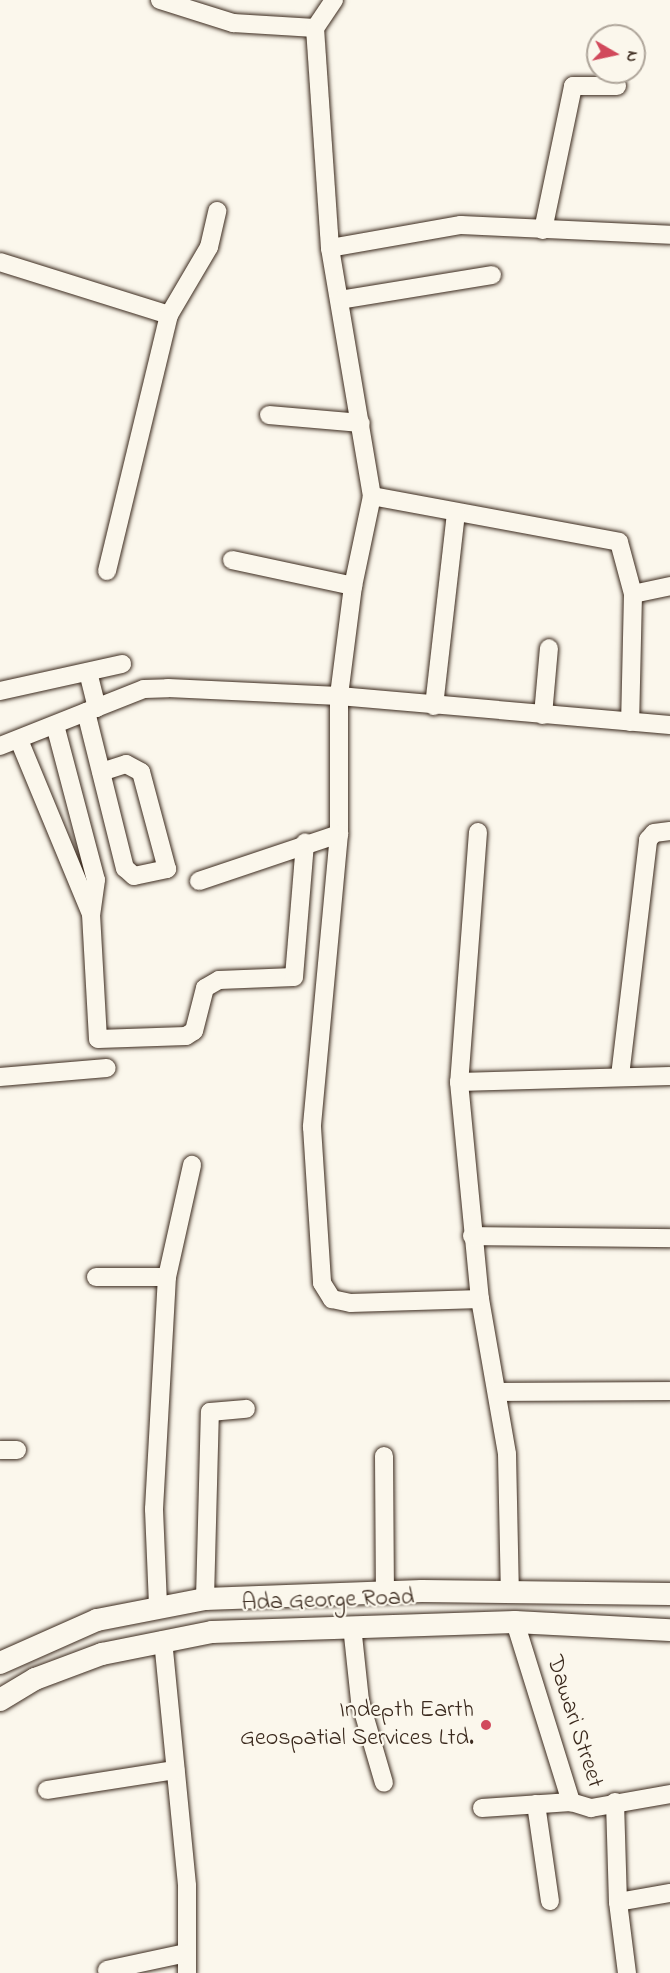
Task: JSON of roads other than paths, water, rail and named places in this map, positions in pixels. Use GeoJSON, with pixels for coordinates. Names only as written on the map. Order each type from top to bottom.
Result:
{"type":"FeatureCollection","features":[{"type":"Feature","properties":{"kind":"main road","name":"Ada George Road"},"geometry":{"type":"LineString","coordinates":[[0,1663],[97,1620],[158,1605],[205,1599],[385,1592],[670,1594]]}},
{"type":"Feature","properties":{"kind":"main road","name":"Ada George Road"},"geometry":{"type":"LineString","coordinates":[[0,1700],[35,1678],[163,1640],[352,1626],[515,1622],[670,1630]]}},
{"type":"Feature","properties":{"kind":"street"},"geometry":{"type":"LineString","coordinates":[[160,0],[233,23],[315,28]]}},
{"type":"Feature","properties":{"kind":"street"},"geometry":{"type":"LineString","coordinates":[[334,0],[315,28],[330,248],[362,423],[372,496],[352,586],[339,696],[339,834],[312,1127],[322,1283],[332,1299],[351,1303],[480,1299]]}},
{"type":"Feature","properties":{"kind":"street"},"geometry":{"type":"LineString","coordinates":[[543,230],[573,86],[617,86]]}},
{"type":"Feature","properties":{"kind":"street"},"geometry":{"type":"LineString","coordinates":[[107,571],[169,315],[204,258],[217,211]]}},
{"type":"Feature","properties":{"kind":"street"},"geometry":{"type":"LineString","coordinates":[[330,248],[438,226],[670,236]]}},
{"type":"Feature","properties":{"kind":"street"},"geometry":{"type":"LineString","coordinates":[[0,262],[169,315]]}},
{"type":"Feature","properties":{"kind":"street"},"geometry":{"type":"LineString","coordinates":[[340,300],[492,275]]}},
{"type":"Feature","properties":{"kind":"street"},"geometry":{"type":"LineString","coordinates":[[269,415],[362,423]]}},
{"type":"Feature","properties":{"kind":"street"},"geometry":{"type":"LineString","coordinates":[[372,496],[456,514],[619,542],[633,594],[630,722]]}},
{"type":"Feature","properties":{"kind":"street"},"geometry":{"type":"LineString","coordinates":[[434,706],[456,514]]}},
{"type":"Feature","properties":{"kind":"street"},"geometry":{"type":"LineString","coordinates":[[232,560],[352,586]]}},
{"type":"Feature","properties":{"kind":"street"},"geometry":{"type":"LineString","coordinates":[[633,594],[670,586]]}},
{"type":"Feature","properties":{"kind":"street"},"geometry":{"type":"LineString","coordinates":[[543,715],[549,648]]}},
{"type":"Feature","properties":{"kind":"street"},"geometry":{"type":"LineString","coordinates":[[0,691],[122,664]]}},
{"type":"Feature","properties":{"kind":"street"},"geometry":{"type":"LineString","coordinates":[[88,672],[91,710],[101,772],[128,874],[167,869],[141,772],[126,764],[101,772]]}},
{"type":"Feature","properties":{"kind":"street"},"geometry":{"type":"LineString","coordinates":[[0,746],[144,689],[168,688],[339,696],[670,725]]}},
{"type":"Feature","properties":{"kind":"street"},"geometry":{"type":"LineString","coordinates":[[55,725],[96,880],[91,914],[98,1039],[186,1036],[194,1031],[205,988],[219,980],[294,977],[305,842]]}},
{"type":"Feature","properties":{"kind":"street"},"geometry":{"type":"LineString","coordinates":[[19,740],[70,871],[91,914]]}},
{"type":"Feature","properties":{"kind":"street"},"geometry":{"type":"LineString","coordinates":[[38,789],[69,778]]}},
{"type":"Feature","properties":{"kind":"street"},"geometry":{"type":"LineString","coordinates":[[620,1076],[648,840],[654,833],[670,831]]}},
{"type":"Feature","properties":{"kind":"street"},"geometry":{"type":"LineString","coordinates":[[478,832],[459,1082],[472,1236],[480,1299],[499,1392],[510,1592]]}},
{"type":"Feature","properties":{"kind":"street"},"geometry":{"type":"LineString","coordinates":[[199,881],[305,842],[339,834]]}},
{"type":"Feature","properties":{"kind":"street"},"geometry":{"type":"LineString","coordinates":[[70,871],[92,864]]}},
{"type":"Feature","properties":{"kind":"street"},"geometry":{"type":"LineString","coordinates":[[0,1077],[107,1068]]}},
{"type":"Feature","properties":{"kind":"street"},"geometry":{"type":"LineString","coordinates":[[459,1082],[670,1076]]}},
{"type":"Feature","properties":{"kind":"street"},"geometry":{"type":"LineString","coordinates":[[158,1605],[154,1509],[167,1277],[192,1166]]}},
{"type":"Feature","properties":{"kind":"street"},"geometry":{"type":"LineString","coordinates":[[472,1236],[670,1238]]}},
{"type":"Feature","properties":{"kind":"street"},"geometry":{"type":"LineString","coordinates":[[96,1277],[167,1277]]}},
{"type":"Feature","properties":{"kind":"street"},"geometry":{"type":"LineString","coordinates":[[499,1392],[670,1391]]}},
{"type":"Feature","properties":{"kind":"street"},"geometry":{"type":"LineString","coordinates":[[205,1599],[210,1412],[246,1409]]}},
{"type":"Feature","properties":{"kind":"street"},"geometry":{"type":"LineString","coordinates":[[384,1456],[385,1592]]}},
{"type":"Feature","properties":{"kind":"street","name":"Dawari Street"},"geometry":{"type":"LineString","coordinates":[[515,1622],[571,1802],[581,1808],[615,1802],[618,1902],[627,1973]]}},
{"type":"Feature","properties":{"kind":"street"},"geometry":{"type":"LineString","coordinates":[[352,1626],[360,1701],[384,1783]]}},
{"type":"Feature","properties":{"kind":"street"},"geometry":{"type":"LineString","coordinates":[[163,1640],[187,1886],[186,1973]]}},
{"type":"Feature","properties":{"kind":"street"},"geometry":{"type":"LineString","coordinates":[[47,1790],[175,1770]]}},
{"type":"Feature","properties":{"kind":"street"},"geometry":{"type":"LineString","coordinates":[[615,1802],[670,1794]]}},
{"type":"Feature","properties":{"kind":"street"},"geometry":{"type":"LineString","coordinates":[[482,1808],[571,1802]]}},
{"type":"Feature","properties":{"kind":"street"},"geometry":{"type":"LineString","coordinates":[[536,1804],[550,1901]]}},
{"type":"Feature","properties":{"kind":"street"},"geometry":{"type":"LineString","coordinates":[[618,1902],[670,1893]]}},
{"type":"Feature","properties":{"kind":"street"},"geometry":{"type":"LineString","coordinates":[[107,1970],[186,1953]]}},
{"type":"Feature","properties":{"kind":"place","name":"Indepth Earth Geospatial Services Ltd."},"geometry":{"type":"Point","coordinates":[486,1725]}}]}
